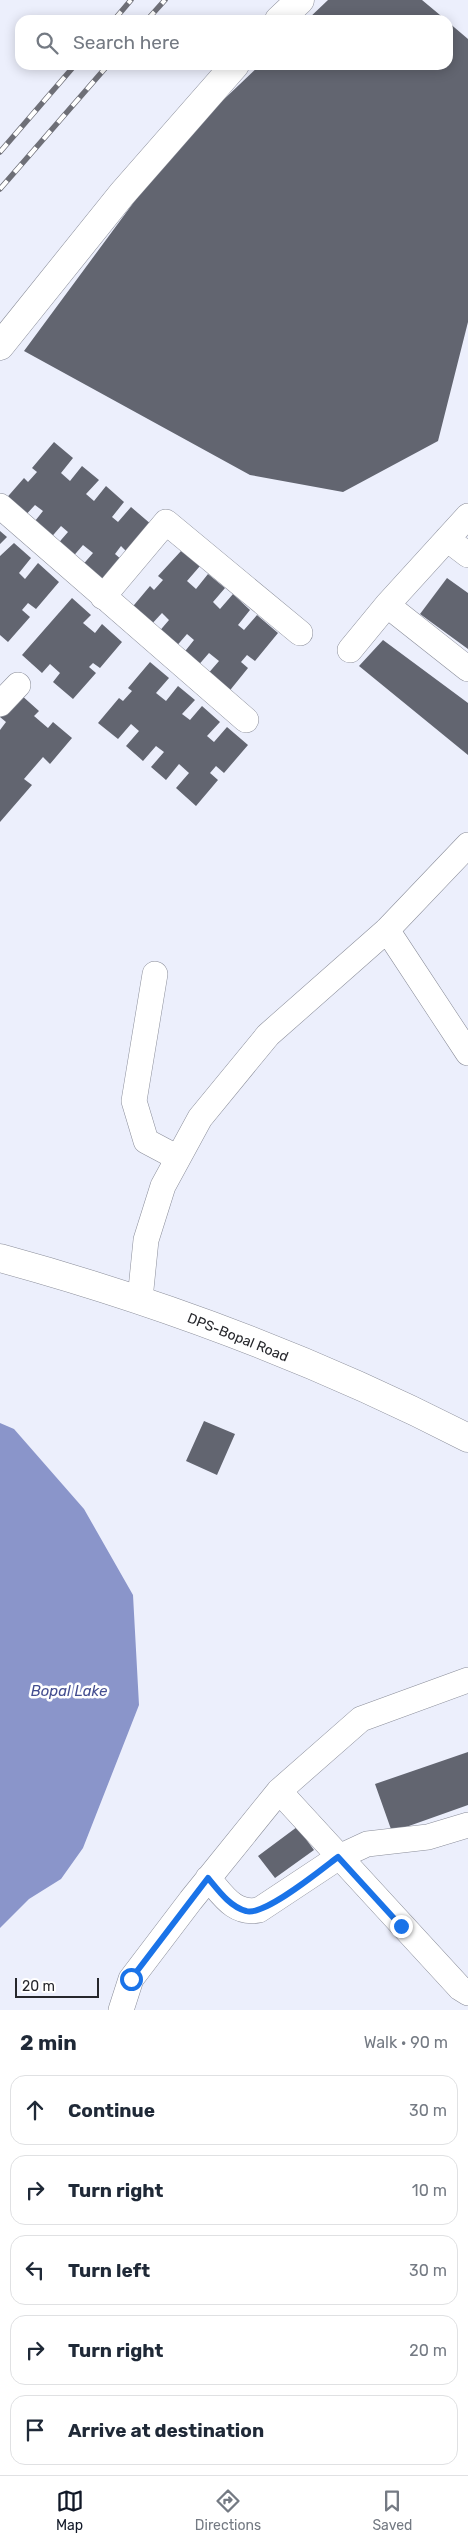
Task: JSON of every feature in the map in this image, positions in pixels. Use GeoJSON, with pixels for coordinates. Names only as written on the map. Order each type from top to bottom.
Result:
{"type":"FeatureCollection","features":[{"type":"Feature","properties":{"kind":"street"},"geometry":{"type":"LineString","coordinates":[[285,15],[300,0]]}},
{"type":"Feature","properties":{"kind":"street"},"geometry":{"type":"LineString","coordinates":[[0,346],[122,194],[231,70]]}},
{"type":"Feature","properties":{"kind":"street"},"geometry":{"type":"LineString","coordinates":[[0,506],[246,720]]}},
{"type":"Feature","properties":{"kind":"street"},"geometry":{"type":"LineString","coordinates":[[350,650],[387,605],[468,516]]}},
{"type":"Feature","properties":{"kind":"street"},"geometry":{"type":"LineString","coordinates":[[103,597],[166,522],[300,633]]}},
{"type":"Feature","properties":{"kind":"street"},"geometry":{"type":"LineString","coordinates":[[447,539],[468,555]]}},
{"type":"Feature","properties":{"kind":"street"},"geometry":{"type":"LineString","coordinates":[[387,605],[468,669]]}},
{"type":"Feature","properties":{"kind":"street"},"geometry":{"type":"LineString","coordinates":[[0,704],[18,685]]}},
{"type":"Feature","properties":{"kind":"street"},"geometry":{"type":"LineString","coordinates":[[140,1299],[146,1240],[163,1186],[200,1118],[268,1035],[387,930],[467,850]]}},
{"type":"Feature","properties":{"kind":"street"},"geometry":{"type":"LineString","coordinates":[[387,930],[468,1052]]}},
{"type":"Feature","properties":{"kind":"street"},"geometry":{"type":"LineString","coordinates":[[155,974],[134,1101],[146,1141],[178,1158]]}},
{"type":"Feature","properties":{"kind":"street","name":"DPS-Bopal Road"},"geometry":{"type":"LineString","coordinates":[[0,1258],[140,1299],[397,1402],[468,1438]]}},
{"type":"Feature","properties":{"kind":"street"},"geometry":{"type":"LineString","coordinates":[[121,2010],[131,1979],[208,1878],[279,1791],[361,1719],[468,1680]]}},
{"type":"Feature","properties":{"kind":"street"},"geometry":{"type":"LineString","coordinates":[[279,1791],[460,1988],[468,1993]]}},
{"type":"Feature","properties":{"kind":"street"},"geometry":{"type":"LineString","coordinates":[[208,1878],[226,1899],[238,1909],[248,1912],[259,1910],[274,1902],[338,1857],[367,1844],[428,1836],[468,1825]]}},
{"type":"Feature","properties":{"kind":"water","name":"Bopal Lake"},"geometry":{"type":"Polygon","coordinates":[[[0,1423],[14,1429],[84,1509],[133,1595],[139,1705],[83,1848],[61,1879],[29,1899],[0,1928],[0,1423]]]}},
{"type":"Feature","properties":{"kind":"building"},"geometry":{"type":"Polygon","coordinates":[[[328,0],[422,0],[440,15],[312,15],[328,0]]]}},
{"type":"Feature","properties":{"kind":"building"},"geometry":{"type":"Polygon","coordinates":[[[453,26],[468,39],[468,322],[438,441],[343,492],[250,475],[24,351],[176,145],[255,70],[453,70],[453,26]]]}},
{"type":"Feature","properties":{"kind":"building"},"geometry":{"type":"Polygon","coordinates":[[[54,442],[73,458],[61,473],[70,481],[82,466],[99,480],[86,494],[94,501],[106,486],[124,502],[112,517],[118,522],[131,507],[152,525],[128,553],[121,546],[115,554],[122,560],[100,586],[80,568],[93,553],[83,545],[70,560],[55,547],[68,532],[61,526],[48,541],[31,526],[43,511],[35,505],[22,519],[3,502],[24,478],[28,482],[37,472],[32,468],[54,442]]]}},
{"type":"Feature","properties":{"kind":"building"},"geometry":{"type":"Polygon","coordinates":[[[0,531],[7,537],[0,544],[0,531]]]}},
{"type":"Feature","properties":{"kind":"building"},"geometry":{"type":"Polygon","coordinates":[[[14,543],[31,558],[19,573],[25,579],[38,563],[59,582],[36,609],[28,603],[22,610],[30,617],[8,642],[0,635],[0,556],[14,543]]]}},
{"type":"Feature","properties":{"kind":"building"},"geometry":{"type":"Polygon","coordinates":[[[181,551],[200,566],[187,581],[196,589],[208,574],[225,588],[213,602],[220,609],[233,594],[250,610],[238,625],[244,630],[257,615],[278,633],[255,661],[247,655],[241,662],[248,668],[227,694],[206,676],[219,661],[209,653],[196,668],[182,655],[194,640],[187,634],[174,649],[157,634],[169,620],[162,613],[149,627],[129,611],[150,586],[154,590],[163,580],[158,576],[181,551]]]}},
{"type":"Feature","properties":{"kind":"building"},"geometry":{"type":"Polygon","coordinates":[[[447,578],[468,593],[468,649],[420,614],[447,578]]]}},
{"type":"Feature","properties":{"kind":"building"},"geometry":{"type":"Polygon","coordinates":[[[72,598],[91,615],[83,623],[95,633],[102,624],[122,642],[100,668],[93,663],[89,667],[96,673],[73,699],[53,682],[60,673],[50,664],[42,673],[22,655],[72,598]]]}},
{"type":"Feature","properties":{"kind":"building"},"geometry":{"type":"Polygon","coordinates":[[[383,640],[468,703],[468,755],[359,666],[383,640]]]}},
{"type":"Feature","properties":{"kind":"building"},"geometry":{"type":"Polygon","coordinates":[[[150,662],[169,678],[156,693],[166,701],[178,686],[195,700],[182,714],[190,720],[202,706],[220,722],[207,736],[214,742],[227,727],[248,745],[224,773],[216,766],[210,773],[218,780],[196,806],[176,788],[189,773],[179,764],[166,780],[151,767],[164,752],[156,746],[143,761],[126,746],[139,731],[131,724],[118,739],[98,723],[119,698],[123,701],[132,691],[128,688],[150,662]]]}},
{"type":"Feature","properties":{"kind":"building"},"geometry":{"type":"Polygon","coordinates":[[[20,694],[39,711],[34,716],[48,728],[53,722],[72,738],[50,764],[43,757],[24,779],[32,785],[0,822],[0,730],[6,722],[0,717],[20,694]]]}},
{"type":"Feature","properties":{"kind":"building"},"geometry":{"type":"Polygon","coordinates":[[[204,1421],[235,1434],[217,1475],[186,1461],[204,1421]]]}},
{"type":"Feature","properties":{"kind":"building"},"geometry":{"type":"Polygon","coordinates":[[[468,1752],[468,1805],[392,1832],[375,1784],[468,1752]]]}},
{"type":"Feature","properties":{"kind":"building"},"geometry":{"type":"Polygon","coordinates":[[[297,1827],[314,1850],[275,1878],[258,1856],[297,1827]]]}},
{"type":"Feature","properties":{"kind":"railway"},"geometry":{"type":"LineString","coordinates":[[118,15],[131,0]]}},
{"type":"Feature","properties":{"kind":"railway"},"geometry":{"type":"LineString","coordinates":[[152,15],[165,0]]}},
{"type":"Feature","properties":{"kind":"railway"},"geometry":{"type":"LineString","coordinates":[[0,152],[71,70]]}},
{"type":"Feature","properties":{"kind":"railway"},"geometry":{"type":"LineString","coordinates":[[0,189],[104,70]]}},
{"type":"Feature","properties":{"kind":"route"},"geometry":{"type":"LineString","coordinates":[[131,1979],[208,1878],[226,1899],[238,1909],[248,1912],[259,1910],[274,1902],[338,1857],[401,1926]]}}]}
